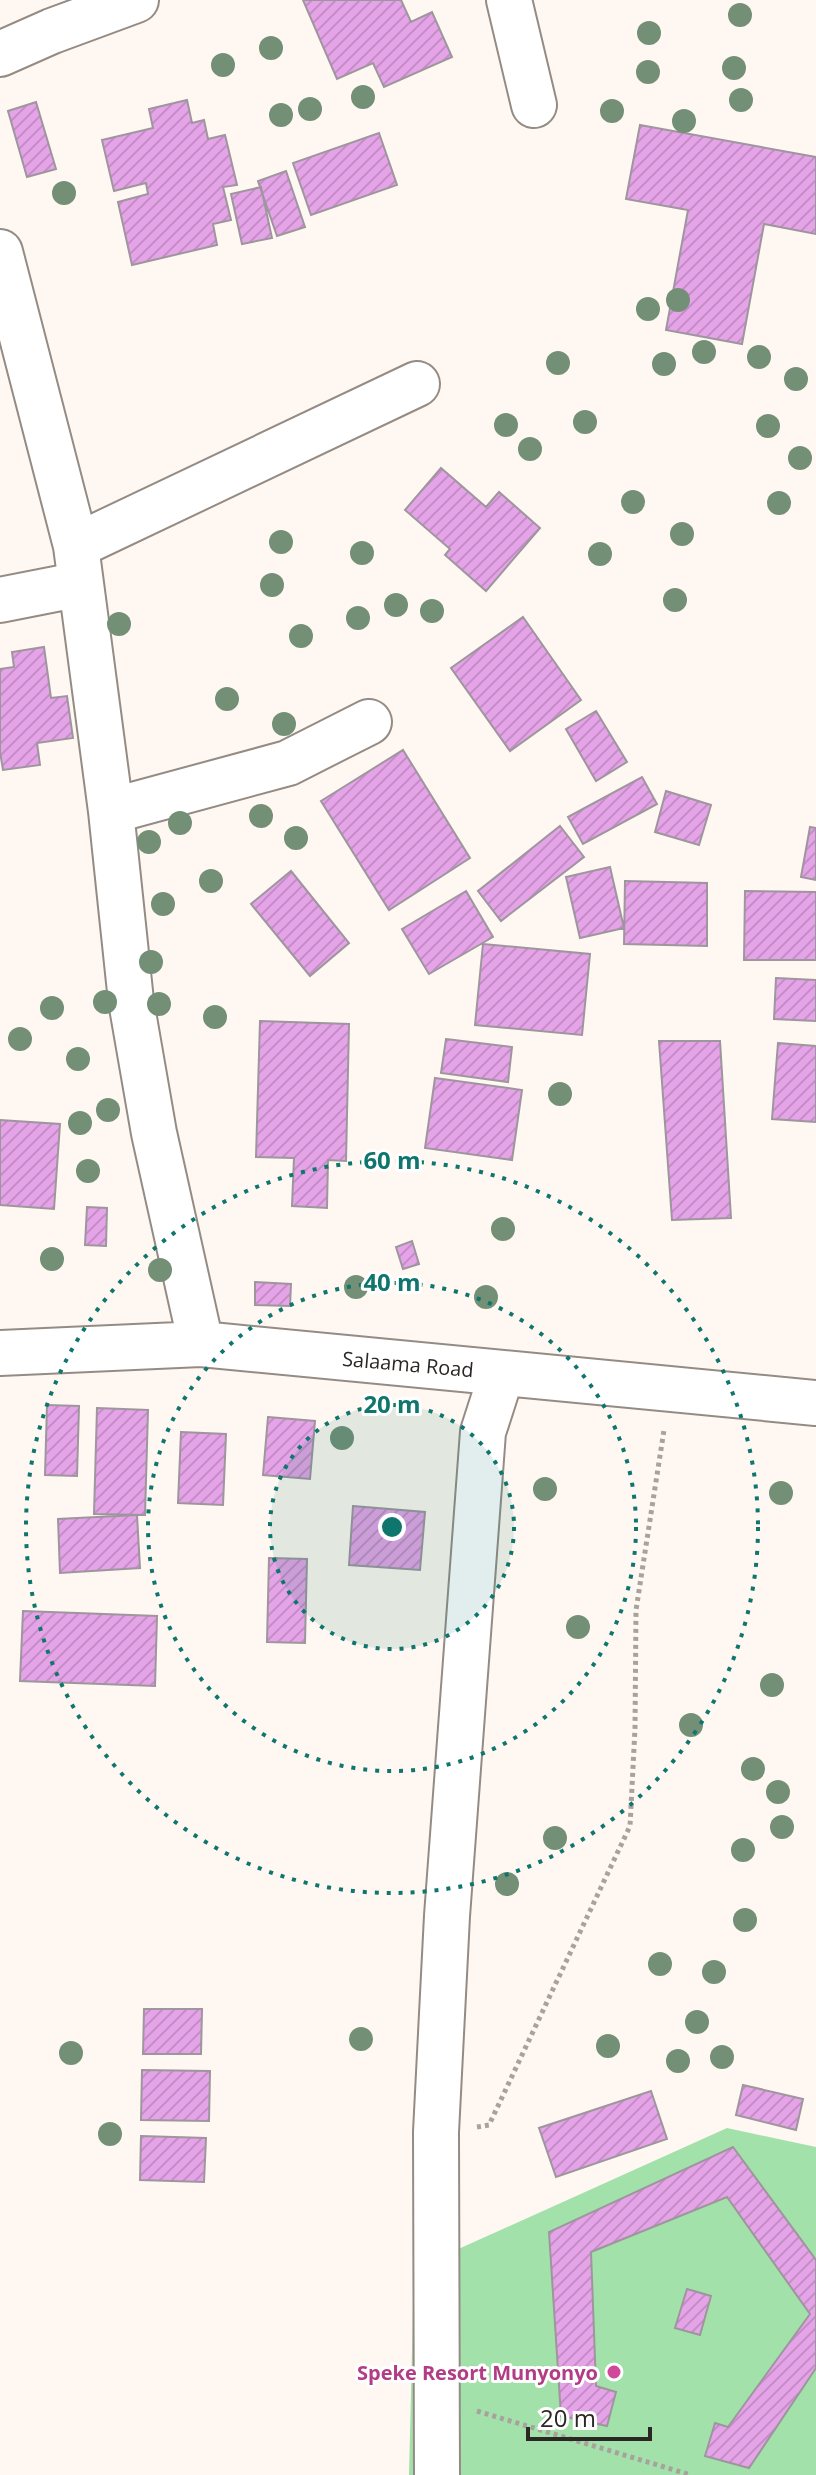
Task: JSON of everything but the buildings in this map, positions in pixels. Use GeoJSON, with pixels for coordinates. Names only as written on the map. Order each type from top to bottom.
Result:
{"type":"FeatureCollection","features":[{"type":"Feature","properties":{"kind":"street"},"geometry":{"type":"LineString","coordinates":[[0,54],[49,15],[136,0]]}},
{"type":"Feature","properties":{"kind":"street"},"geometry":{"type":"LineString","coordinates":[[509,0],[534,105]]}},
{"type":"Feature","properties":{"kind":"street"},"geometry":{"type":"LineString","coordinates":[[0,252],[78,565],[111,811],[131,1001],[154,1133],[201,1344]]}},
{"type":"Feature","properties":{"kind":"street"},"geometry":{"type":"LineString","coordinates":[[0,600],[78,565],[417,384]]}},
{"type":"Feature","properties":{"kind":"street"},"geometry":{"type":"LineString","coordinates":[[111,811],[288,763],[369,722]]}},
{"type":"Feature","properties":{"kind":"street","name":"Salaama Road"},"geometry":{"type":"LineString","coordinates":[[0,1353],[201,1344],[816,1403]]}},
{"type":"Feature","properties":{"kind":"street"},"geometry":{"type":"LineString","coordinates":[[437,2475],[436,2132],[447,1916],[483,1432],[502,1373]]}},
{"type":"Feature","properties":{"kind":"path"},"geometry":{"type":"LineString","coordinates":[[436,2132],[489,2125],[630,1826],[636,1610],[671,1389]]}},
{"type":"Feature","properties":{"kind":"path"},"geometry":{"type":"LineString","coordinates":[[437,2400],[691,2475]]}},
{"type":"Feature","properties":{"kind":"green space","name":"Speke Resort Munyonyo"},"geometry":{"type":"Polygon","coordinates":[[[727,2128],[816,2147],[816,2475],[409,2475],[414,2269],[727,2128]]]}},
{"type":"Feature","properties":{"kind":"place","name":"Speke Resort Munyonyo"},"geometry":{"type":"Point","coordinates":[614,2372]}}]}
